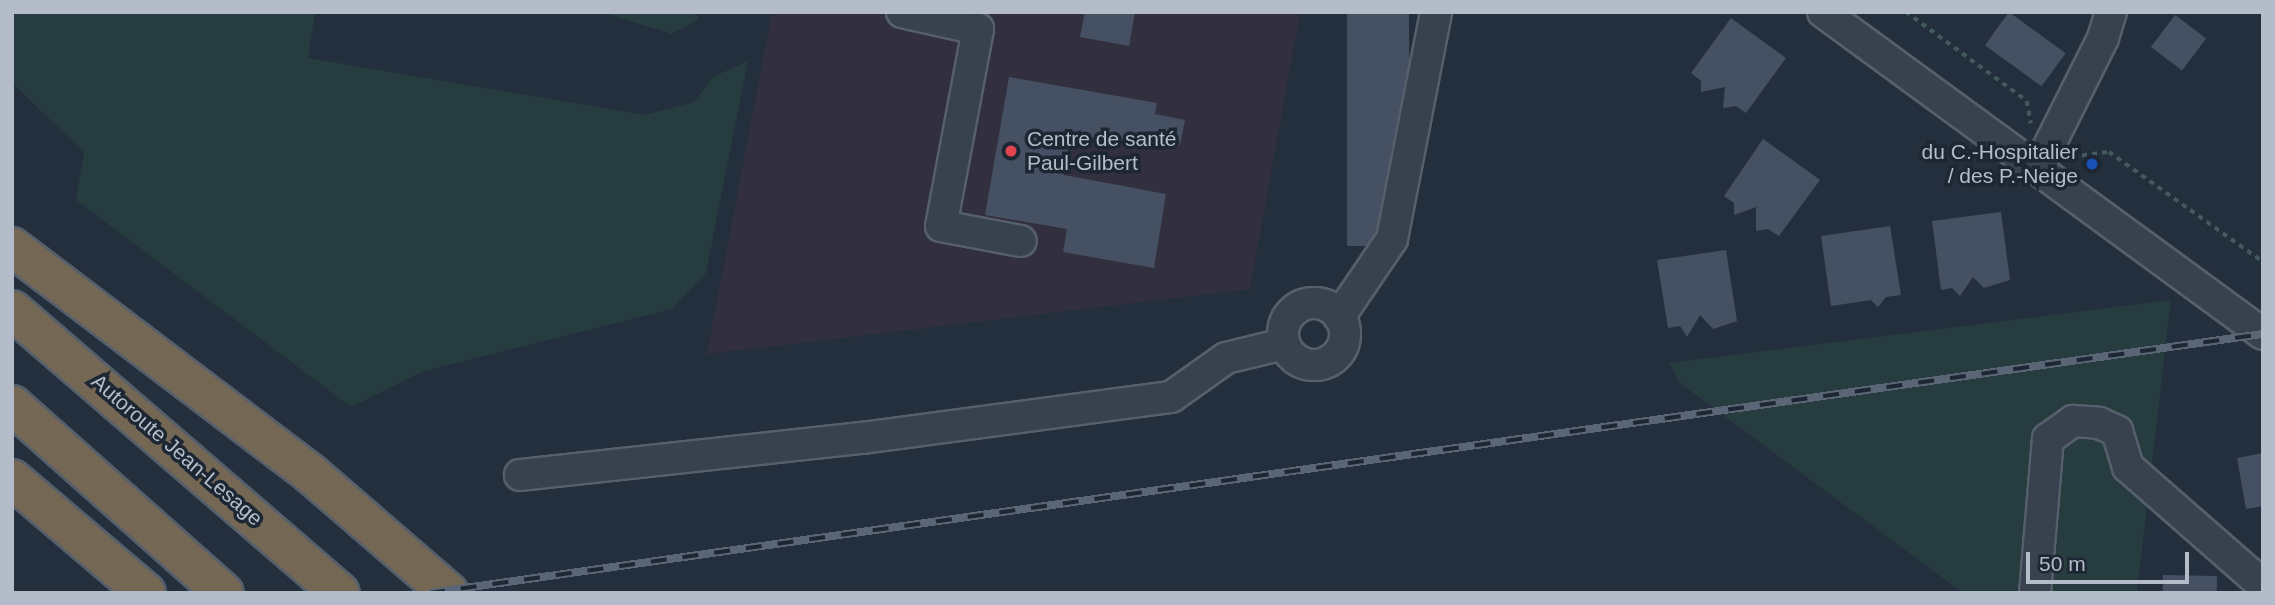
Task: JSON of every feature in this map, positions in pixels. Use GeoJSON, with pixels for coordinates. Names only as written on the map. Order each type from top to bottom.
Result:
{"type":"FeatureCollection","features":[{"type":"Feature","properties":{"kind":"highway"},"geometry":{"type":"LineString","coordinates":[[12,247],[468,593]]}},
{"type":"Feature","properties":{"kind":"highway","name":"Autoroute Jean-Lesage"},"geometry":{"type":"LineString","coordinates":[[12,310],[340,593]]}},
{"type":"Feature","properties":{"kind":"highway"},"geometry":{"type":"LineString","coordinates":[[12,405],[224,593]]}},
{"type":"Feature","properties":{"kind":"highway"},"geometry":{"type":"LineString","coordinates":[[311,474],[449,593]]}},
{"type":"Feature","properties":{"kind":"highway"},"geometry":{"type":"LineString","coordinates":[[12,479],[146,593]]}},
{"type":"Feature","properties":{"kind":"highway"},"geometry":{"type":"LineString","coordinates":[[12,488],[113,593]]}},
{"type":"Feature","properties":{"kind":"street"},"geometry":{"type":"LineString","coordinates":[[902,12],[978,29],[942,226],[1021,241]]}},
{"type":"Feature","properties":{"kind":"street"},"geometry":{"type":"LineString","coordinates":[[1339,317],[1392,239],[1436,12]]}},
{"type":"Feature","properties":{"kind":"street"},"geometry":{"type":"LineString","coordinates":[[1823,12],[2263,334]]}},
{"type":"Feature","properties":{"kind":"street"},"geometry":{"type":"LineString","coordinates":[[2038,168],[2103,38],[2111,12]]}},
{"type":"Feature","properties":{"kind":"street"},"geometry":{"type":"LineString","coordinates":[[1319,303],[1339,317],[1344,340],[1327,363],[1298,362],[1284,344],[1286,319],[1300,306],[1319,303]]}},
{"type":"Feature","properties":{"kind":"street"},"geometry":{"type":"LineString","coordinates":[[520,475],[876,436],[1171,397],[1226,358],[1284,344]]}},
{"type":"Feature","properties":{"kind":"street"},"geometry":{"type":"LineString","coordinates":[[2035,593],[2048,439],[2073,421],[2099,423],[2117,431],[2128,467],[2263,585]]}},
{"type":"Feature","properties":{"kind":"shaded area","name":"Centre de santé Paul-Gilbert"},"geometry":{"type":"Polygon","coordinates":[[[772,12],[1300,12],[1250,289],[707,354],[772,12]]]}},
{"type":"Feature","properties":{"kind":"green space"},"geometry":{"type":"Polygon","coordinates":[[[12,12],[315,12],[308,58],[645,115],[694,102],[713,77],[748,61],[706,273],[672,309],[424,371],[351,407],[76,200],[84,152],[12,83],[12,12]]]}},
{"type":"Feature","properties":{"kind":"green space"},"geometry":{"type":"Polygon","coordinates":[[[600,12],[696,12],[699,19],[672,34],[600,12]]]}},
{"type":"Feature","properties":{"kind":"green space"},"geometry":{"type":"Polygon","coordinates":[[[2171,300],[2137,593],[1963,593],[1680,383],[1669,363],[2171,300]]]}},
{"type":"Feature","properties":{"kind":"building"},"geometry":{"type":"Polygon","coordinates":[[[1085,12],[1135,12],[1129,46],[1080,37],[1085,12]]]}},
{"type":"Feature","properties":{"kind":"building"},"geometry":{"type":"Polygon","coordinates":[[[1347,12],[1409,12],[1409,246],[1347,246],[1347,12]]]}},
{"type":"Feature","properties":{"kind":"building"},"geometry":{"type":"Polygon","coordinates":[[[2009,12],[2066,53],[2042,86],[1985,45],[2009,12]]]}},
{"type":"Feature","properties":{"kind":"building"},"geometry":{"type":"Polygon","coordinates":[[[2175,15],[2206,38],[2182,70],[2151,47],[2175,15]]]}},
{"type":"Feature","properties":{"kind":"building"},"geometry":{"type":"Polygon","coordinates":[[[1731,18],[1786,58],[1746,113],[1736,106],[1723,108],[1725,87],[1701,92],[1701,81],[1691,73],[1731,18]]]}},
{"type":"Feature","properties":{"kind":"building"},"geometry":{"type":"Polygon","coordinates":[[[1009,77],[1157,103],[1155,114],[1185,120],[1180,145],[1160,141],[1156,149],[1070,134],[1064,175],[1166,194],[1154,268],[1063,252],[1067,229],[985,215],[1009,77]]]}},
{"type":"Feature","properties":{"kind":"building"},"geometry":{"type":"Polygon","coordinates":[[[1763,139],[1820,180],[1779,236],[1768,229],[1756,231],[1756,207],[1734,215],[1734,203],[1724,196],[1763,139]]]}},
{"type":"Feature","properties":{"kind":"building"},"geometry":{"type":"Polygon","coordinates":[[[2001,212],[2010,280],[1984,288],[1973,277],[1960,296],[1952,288],[1941,290],[1932,221],[2001,212]]]}},
{"type":"Feature","properties":{"kind":"building"},"geometry":{"type":"Polygon","coordinates":[[[1890,226],[1901,295],[1886,297],[1878,307],[1871,300],[1831,306],[1821,236],[1890,226]]]}},
{"type":"Feature","properties":{"kind":"building"},"geometry":{"type":"Polygon","coordinates":[[[1726,250],[1737,321],[1713,329],[1700,315],[1687,337],[1680,326],[1668,328],[1657,260],[1726,250]]]}},
{"type":"Feature","properties":{"kind":"building"},"geometry":{"type":"Polygon","coordinates":[[[2263,453],[2263,506],[2246,509],[2237,458],[2263,453]]]}},
{"type":"Feature","properties":{"kind":"building"},"geometry":{"type":"Polygon","coordinates":[[[2163,575],[2217,576],[2217,593],[2163,593],[2163,575]]]}},
{"type":"Feature","properties":{"kind":"railway"},"geometry":{"type":"LineString","coordinates":[[429,593],[2263,334]]}},
{"type":"Feature","properties":{"kind":"place","name":"Centre de santé Paul-Gilbert"},"geometry":{"type":"Point","coordinates":[1011,151]}},
{"type":"Feature","properties":{"kind":"place","name":"du C.-Hospitalier / des P.-Neige"},"geometry":{"type":"Point","coordinates":[2092,164]}}]}
